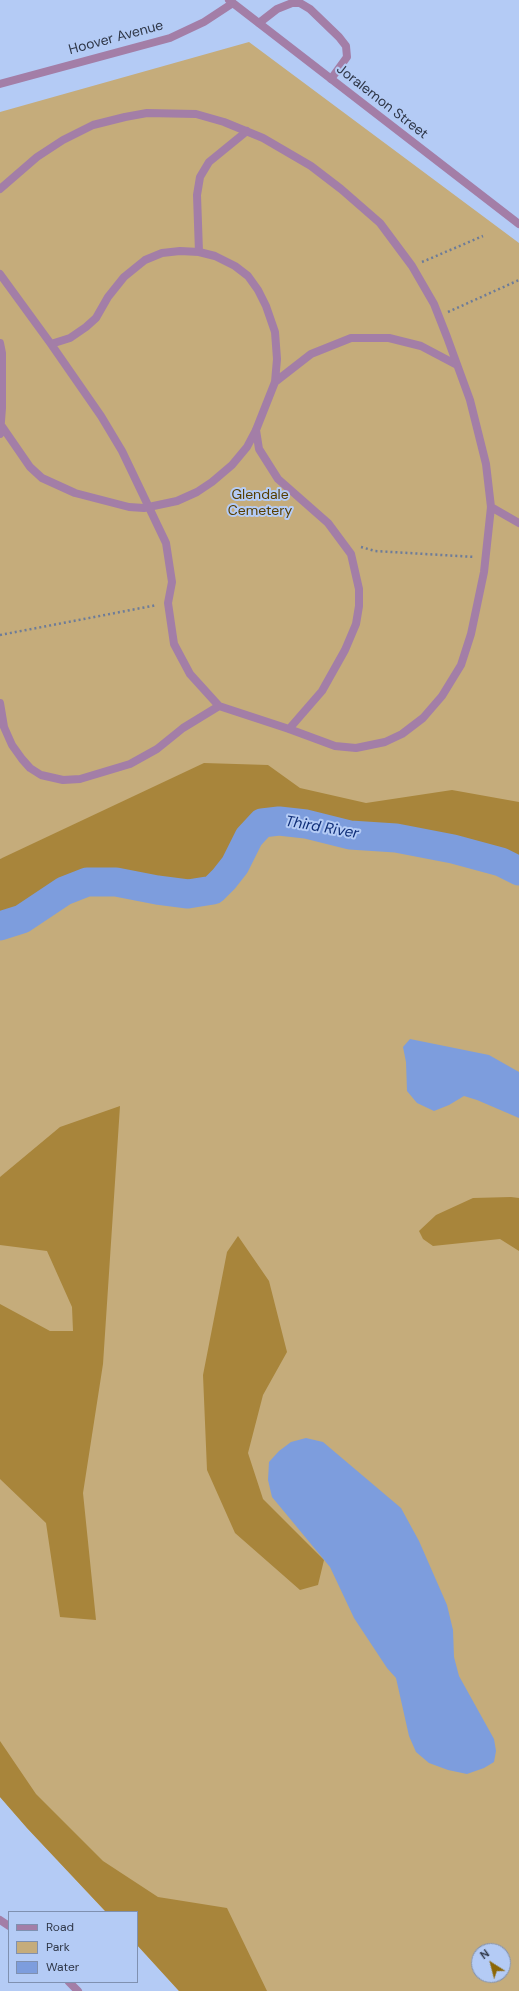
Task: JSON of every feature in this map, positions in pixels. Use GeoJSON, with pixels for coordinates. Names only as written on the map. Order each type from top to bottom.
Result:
{"type":"FeatureCollection","features":[{"type":"Feature","properties":{"kind":"street","name":"Joralemon Street"},"geometry":{"type":"LineString","coordinates":[[231,2],[519,224]]}},
{"type":"Feature","properties":{"kind":"street","name":"Hoover Avenue"},"geometry":{"type":"LineString","coordinates":[[0,84],[170,38],[204,22],[231,2]]}},
{"type":"Feature","properties":{"kind":"street"},"geometry":{"type":"LineString","coordinates":[[259,23],[277,9],[292,2],[300,3],[310,9],[339,37],[346,46],[347,57],[332,79]]}},
{"type":"Feature","properties":{"kind":"street"},"geometry":{"type":"LineString","coordinates":[[0,189],[37,157],[63,140],[93,125],[125,116],[165,113],[196,114],[224,122],[263,138],[311,166],[341,189],[380,224],[412,266],[434,304],[439,316],[470,400],[486,464],[491,507],[485,557],[471,634],[461,665],[442,696],[423,718],[402,734],[385,742],[356,748],[335,746],[219,706],[190,674],[174,644],[168,603],[172,582],[166,543],[115,440],[51,344],[0,274]]}},
{"type":"Feature","properties":{"kind":"street"},"geometry":{"type":"LineString","coordinates":[[199,252],[196,194],[200,177],[209,162],[247,131]]}},
{"type":"Feature","properties":{"kind":"street"},"geometry":{"type":"LineString","coordinates":[[1,425],[30,467],[42,478],[75,493],[129,507],[148,507],[177,500],[197,492],[212,482],[232,465],[247,448],[256,430],[275,382],[277,359],[275,332],[266,306],[258,290],[248,276],[235,266],[215,256],[199,252],[180,251],[162,253],[145,260],[124,277],[108,297],[96,318],[86,327],[70,338],[51,344]]}},
{"type":"Feature","properties":{"kind":"street"},"geometry":{"type":"LineString","coordinates":[[275,382],[311,354],[351,338],[371,337],[396,340],[421,346],[457,365]]}},
{"type":"Feature","properties":{"kind":"street"},"geometry":{"type":"LineString","coordinates":[[0,344],[2,361],[0,434]]}},
{"type":"Feature","properties":{"kind":"street"},"geometry":{"type":"LineString","coordinates":[[256,430],[259,449],[278,479],[314,509],[340,537],[351,554],[356,572],[359,600],[356,624],[345,650],[322,691],[289,729]]}},
{"type":"Feature","properties":{"kind":"street"},"geometry":{"type":"LineString","coordinates":[[491,507],[519,523]]}},
{"type":"Feature","properties":{"kind":"street"},"geometry":{"type":"LineString","coordinates":[[0,703],[4,727],[12,745],[22,759],[30,768],[41,775],[63,780],[80,779],[130,764],[157,748],[193,721],[219,706]]}},
{"type":"Feature","properties":{"kind":"street"},"geometry":{"type":"LineString","coordinates":[[70,1983],[78,1991]]}},
{"type":"Feature","properties":{"kind":"path"},"geometry":{"type":"LineString","coordinates":[[412,266],[483,236]]}},
{"type":"Feature","properties":{"kind":"path"},"geometry":{"type":"LineString","coordinates":[[439,316],[519,280]]}},
{"type":"Feature","properties":{"kind":"path"},"geometry":{"type":"LineString","coordinates":[[340,537],[351,539],[364,549],[374,551],[485,557]]}},
{"type":"Feature","properties":{"kind":"path"},"geometry":{"type":"LineString","coordinates":[[0,635],[168,603]]}},
{"type":"Feature","properties":{"kind":"green space","name":"Glendale Cemetery"},"geometry":{"type":"Polygon","coordinates":[[[249,42],[519,243],[519,855],[288,805],[0,859],[0,112],[249,42]]]}},
{"type":"Feature","properties":{"kind":"green space"},"geometry":{"type":"Polygon","coordinates":[[[279,821],[306,824],[350,835],[396,838],[453,849],[501,862],[519,871],[519,1991],[179,1991],[138,1946],[138,1911],[105,1911],[0,1797],[0,926],[22,919],[64,891],[87,882],[116,882],[157,890],[235,865],[249,837],[262,823],[279,821]]]}},
{"type":"Feature","properties":{"kind":"shaded area"},"geometry":{"type":"Polygon","coordinates":[[[204,763],[268,765],[300,788],[366,803],[452,790],[519,802],[519,871],[501,862],[453,849],[396,838],[350,835],[306,824],[279,821],[262,823],[249,837],[235,865],[213,890],[188,894],[116,882],[87,882],[64,891],[22,919],[0,926],[0,859],[204,763]]]}},
{"type":"Feature","properties":{"kind":"shaded area"},"geometry":{"type":"Polygon","coordinates":[[[120,1106],[103,1364],[83,1493],[96,1620],[60,1617],[46,1523],[0,1479],[0,1304],[50,1331],[73,1331],[72,1307],[47,1251],[0,1245],[0,1177],[60,1127],[120,1106]]]}},
{"type":"Feature","properties":{"kind":"shaded area"},"geometry":{"type":"Polygon","coordinates":[[[473,1198],[519,1198],[519,1251],[500,1239],[433,1246],[423,1239],[419,1231],[436,1215],[473,1198]]]}},
{"type":"Feature","properties":{"kind":"shaded area"},"geometry":{"type":"Polygon","coordinates":[[[238,1236],[269,1281],[287,1352],[263,1395],[248,1453],[263,1499],[324,1560],[318,1585],[300,1590],[235,1533],[207,1470],[203,1375],[227,1252],[238,1236]]]}},
{"type":"Feature","properties":{"kind":"shaded area"},"geometry":{"type":"Polygon","coordinates":[[[0,1741],[36,1794],[103,1861],[158,1897],[227,1908],[267,1991],[179,1991],[138,1946],[138,1911],[105,1911],[0,1797],[0,1741]]]}},
{"type":"Feature","properties":{"kind":"water"},"geometry":{"type":"Polygon","coordinates":[[[410,1039],[489,1055],[519,1072],[519,1118],[464,1096],[449,1105],[434,1111],[417,1103],[407,1091],[406,1062],[403,1047],[410,1039]]]}},
{"type":"Feature","properties":{"kind":"water"},"geometry":{"type":"Polygon","coordinates":[[[306,1438],[323,1442],[401,1508],[419,1541],[447,1605],[453,1630],[454,1657],[459,1676],[494,1739],[496,1751],[494,1762],[484,1768],[467,1774],[448,1770],[429,1763],[416,1752],[409,1736],[396,1678],[387,1668],[354,1618],[330,1567],[272,1497],[268,1480],[269,1462],[279,1451],[291,1442],[306,1438]]]}},
{"type":"Feature","properties":{"kind":"waterway","name":"Third River"},"geometry":{"type":"LineString","coordinates":[[0,926],[22,919],[64,891],[87,882],[116,882],[188,894],[213,890],[235,865],[249,837],[262,823],[279,821],[306,824],[350,835],[396,838],[453,849],[501,862],[519,871]]}}]}
